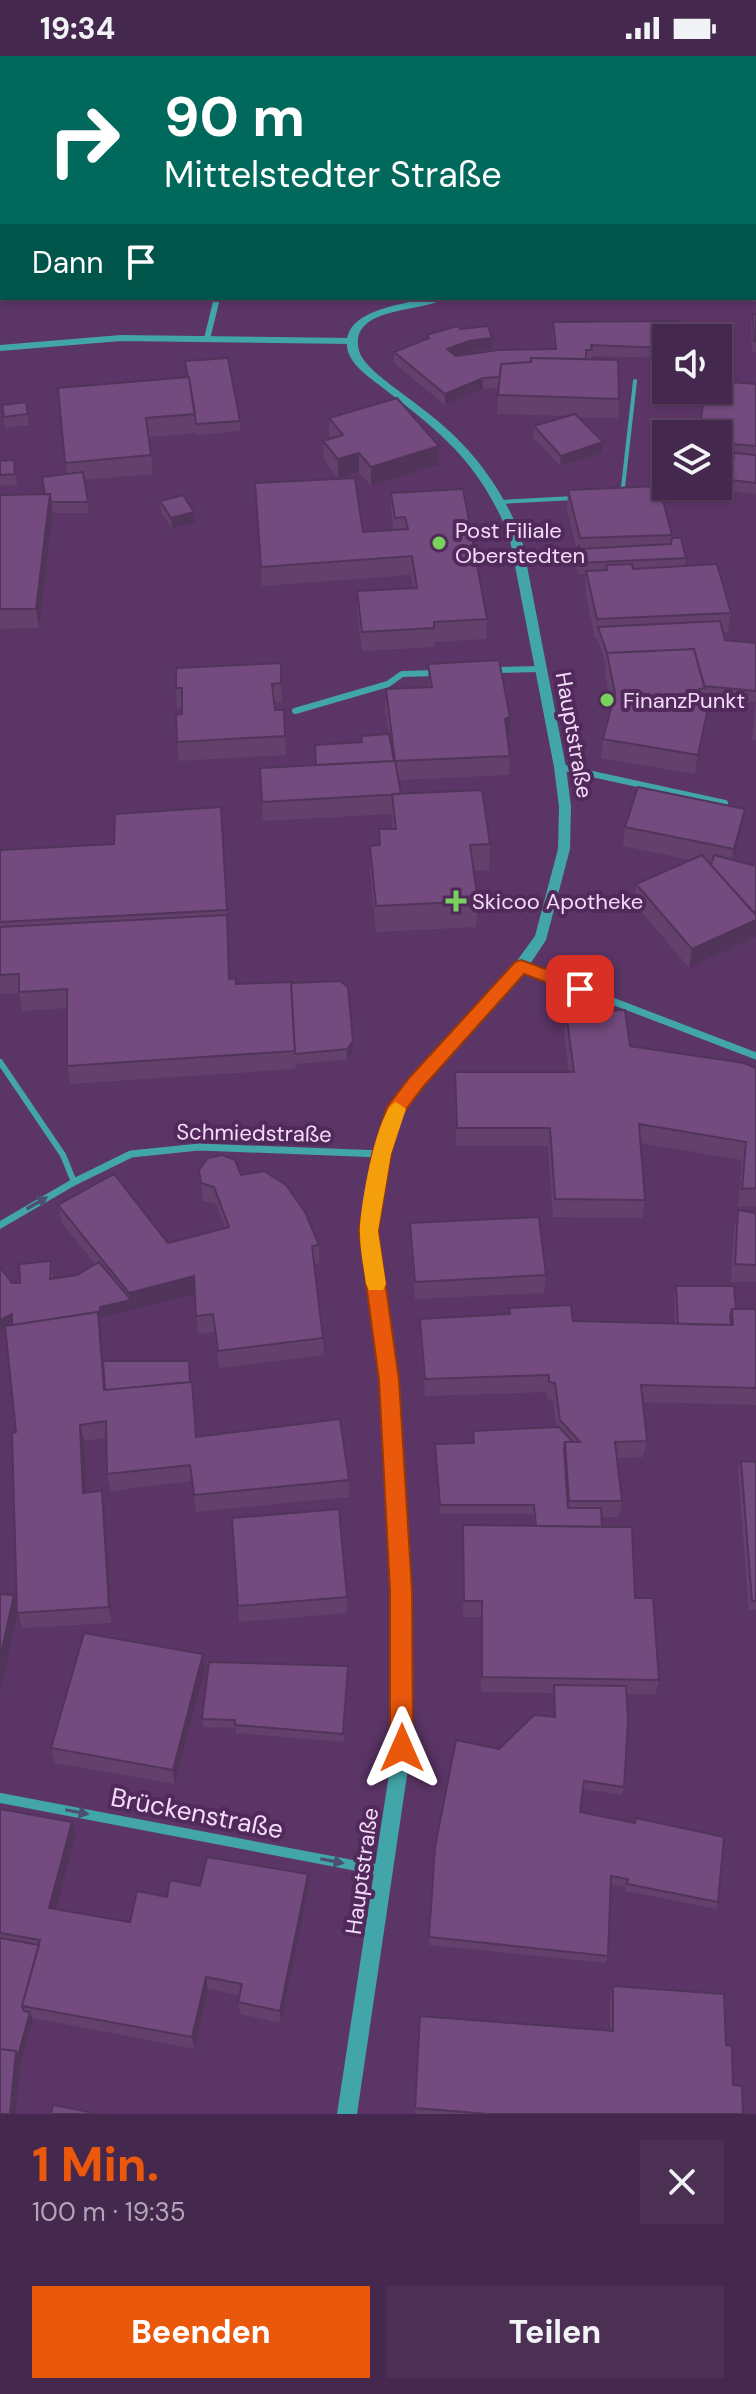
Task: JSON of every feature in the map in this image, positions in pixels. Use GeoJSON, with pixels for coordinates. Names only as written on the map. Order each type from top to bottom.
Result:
{"type":"FeatureCollection","features":[{"type":"Feature","properties":{"kind":"street"},"geometry":{"type":"LineString","coordinates":[[207,339],[217,300]]}},
{"type":"Feature","properties":{"kind":"street"},"geometry":{"type":"LineString","coordinates":[[0,348],[121,338],[352,341],[357,328],[370,316],[394,307],[431,300]]}},
{"type":"Feature","properties":{"kind":"street","name":"Hauptstraße"},"geometry":{"type":"LineString","coordinates":[[347,2114],[402,1748],[401,1591],[389,1380],[369,1231],[381,1154],[394,1113],[416,1082],[521,966],[541,937],[564,849],[565,807],[526,584],[515,535],[501,502],[474,461],[443,429],[356,358],[352,341]]}},
{"type":"Feature","properties":{"kind":"street"},"geometry":{"type":"LineString","coordinates":[[521,966],[756,1056]]}},
{"type":"Feature","properties":{"kind":"street","name":"Schmiedstraße"},"geometry":{"type":"LineString","coordinates":[[0,1225],[74,1182],[131,1154],[199,1147],[381,1154]]}},
{"type":"Feature","properties":{"kind":"street","name":"Brückenstraße"},"geometry":{"type":"LineString","coordinates":[[0,1798],[385,1871]]}},
{"type":"Feature","properties":{"kind":"lane"},"geometry":{"type":"LineString","coordinates":[[616,496],[623,487],[635,381]]}},
{"type":"Feature","properties":{"kind":"lane"},"geometry":{"type":"LineString","coordinates":[[501,502],[587,497]]}},
{"type":"Feature","properties":{"kind":"lane"},"geometry":{"type":"LineString","coordinates":[[494,671],[540,669]]}},
{"type":"Feature","properties":{"kind":"lane"},"geometry":{"type":"LineString","coordinates":[[295,711],[388,684],[402,674],[448,672]]}},
{"type":"Feature","properties":{"kind":"lane"},"geometry":{"type":"LineString","coordinates":[[560,767],[725,803]]}},
{"type":"Feature","properties":{"kind":"lane"},"geometry":{"type":"LineString","coordinates":[[0,1062],[63,1155],[74,1182]]}},
{"type":"Feature","properties":{"kind":"building"},"geometry":{"type":"Polygon","coordinates":[[[753,314],[756,314],[756,341],[754,341],[753,314]]]}},
{"type":"Feature","properties":{"kind":"building"},"geometry":{"type":"Polygon","coordinates":[[[678,321],[678,324],[652,324],[652,347],[591,345],[592,350],[586,350],[586,359],[531,358],[530,362],[501,364],[500,377],[483,378],[445,394],[394,352],[429,338],[427,335],[457,326],[461,329],[488,326],[492,338],[469,341],[447,349],[456,356],[498,350],[556,349],[553,322],[678,321]]]}},
{"type":"Feature","properties":{"kind":"building"},"geometry":{"type":"Polygon","coordinates":[[[228,358],[240,421],[196,424],[185,361],[228,358]]]}},
{"type":"Feature","properties":{"kind":"building"},"geometry":{"type":"Polygon","coordinates":[[[531,358],[618,360],[619,399],[498,395],[501,364],[531,362],[531,358]]]}},
{"type":"Feature","properties":{"kind":"building"},"geometry":{"type":"Polygon","coordinates":[[[189,377],[195,414],[146,418],[151,455],[65,463],[58,388],[189,377]]]}},
{"type":"Feature","properties":{"kind":"building"},"geometry":{"type":"Polygon","coordinates":[[[732,382],[756,384],[756,446],[732,444],[732,420],[701,420],[703,404],[732,404],[732,382]]]}},
{"type":"Feature","properties":{"kind":"building"},"geometry":{"type":"Polygon","coordinates":[[[397,398],[439,446],[371,467],[359,453],[338,459],[323,441],[343,435],[329,418],[397,398]]]}},
{"type":"Feature","properties":{"kind":"building"},"geometry":{"type":"Polygon","coordinates":[[[26,402],[28,414],[4,417],[2,405],[26,402]]]}},
{"type":"Feature","properties":{"kind":"building"},"geometry":{"type":"Polygon","coordinates":[[[575,414],[603,442],[561,456],[534,426],[575,414]]]}},
{"type":"Feature","properties":{"kind":"building"},"geometry":{"type":"Polygon","coordinates":[[[734,453],[756,455],[756,483],[732,480],[734,453]]]}},
{"type":"Feature","properties":{"kind":"building"},"geometry":{"type":"Polygon","coordinates":[[[14,460],[15,474],[0,475],[0,461],[14,460]]]}},
{"type":"Feature","properties":{"kind":"building"},"geometry":{"type":"Polygon","coordinates":[[[83,472],[88,502],[51,502],[50,494],[45,494],[42,477],[83,472]]]}},
{"type":"Feature","properties":{"kind":"building"},"geometry":{"type":"Polygon","coordinates":[[[355,478],[363,532],[408,529],[405,517],[395,518],[391,493],[463,489],[487,619],[434,622],[434,628],[362,632],[357,591],[417,588],[412,556],[261,567],[255,483],[355,478]]]}},
{"type":"Feature","properties":{"kind":"building"},"geometry":{"type":"Polygon","coordinates":[[[652,486],[652,500],[663,500],[672,535],[580,538],[568,490],[652,486]]]}},
{"type":"Feature","properties":{"kind":"building"},"geometry":{"type":"Polygon","coordinates":[[[50,494],[36,609],[0,609],[0,495],[50,494]]]}},
{"type":"Feature","properties":{"kind":"building"},"geometry":{"type":"Polygon","coordinates":[[[183,495],[194,512],[171,518],[160,501],[183,495]]]}},
{"type":"Feature","properties":{"kind":"building"},"geometry":{"type":"Polygon","coordinates":[[[672,538],[681,538],[686,558],[578,563],[575,549],[579,546],[579,549],[671,544],[672,538]]]}},
{"type":"Feature","properties":{"kind":"building"},"geometry":{"type":"Polygon","coordinates":[[[632,564],[633,569],[717,564],[731,613],[597,619],[586,571],[607,570],[606,565],[632,564]]]}},
{"type":"Feature","properties":{"kind":"building"},"geometry":{"type":"Polygon","coordinates":[[[720,621],[725,640],[756,643],[756,691],[704,686],[694,649],[607,653],[598,627],[720,621]]]}},
{"type":"Feature","properties":{"kind":"building"},"geometry":{"type":"Polygon","coordinates":[[[694,649],[705,688],[699,689],[704,708],[708,708],[698,755],[603,739],[615,693],[607,653],[694,649]]]}},
{"type":"Feature","properties":{"kind":"building"},"geometry":{"type":"Polygon","coordinates":[[[499,660],[510,717],[505,719],[510,756],[395,761],[386,689],[432,687],[428,664],[499,660]]]}},
{"type":"Feature","properties":{"kind":"building"},"geometry":{"type":"Polygon","coordinates":[[[281,663],[281,683],[272,684],[275,710],[284,710],[285,736],[177,742],[176,715],[182,714],[182,688],[176,688],[176,668],[281,663]]]}},
{"type":"Feature","properties":{"kind":"building"},"geometry":{"type":"Polygon","coordinates":[[[389,734],[394,761],[316,765],[315,745],[362,742],[361,736],[389,734]]]}},
{"type":"Feature","properties":{"kind":"building"},"geometry":{"type":"Polygon","coordinates":[[[395,761],[401,794],[262,802],[260,768],[395,761]]]}},
{"type":"Feature","properties":{"kind":"building"},"geometry":{"type":"Polygon","coordinates":[[[638,787],[745,809],[734,849],[625,827],[638,787]]]}},
{"type":"Feature","properties":{"kind":"building"},"geometry":{"type":"Polygon","coordinates":[[[482,790],[490,844],[470,845],[478,901],[376,906],[370,846],[380,845],[379,829],[396,829],[392,794],[482,790]]]}},
{"type":"Feature","properties":{"kind":"building"},"geometry":{"type":"Polygon","coordinates":[[[221,807],[227,910],[0,922],[0,850],[114,844],[115,814],[221,807]]]}},
{"type":"Feature","properties":{"kind":"building"},"geometry":{"type":"Polygon","coordinates":[[[702,855],[756,915],[756,920],[692,949],[636,884],[702,855]]]}},
{"type":"Feature","properties":{"kind":"building"},"geometry":{"type":"Polygon","coordinates":[[[714,855],[756,866],[756,911],[753,912],[711,865],[714,855]]]}},
{"type":"Feature","properties":{"kind":"building"},"geometry":{"type":"Polygon","coordinates":[[[227,915],[229,979],[235,978],[236,984],[291,982],[295,1051],[67,1066],[67,989],[19,992],[19,974],[0,975],[0,927],[227,915]]]}},
{"type":"Feature","properties":{"kind":"building"},"geometry":{"type":"Polygon","coordinates":[[[340,981],[348,987],[353,1041],[347,1049],[295,1054],[291,983],[340,981]]]}},
{"type":"Feature","properties":{"kind":"building"},"geometry":{"type":"Polygon","coordinates":[[[625,1010],[630,1046],[744,1063],[756,1068],[756,1188],[742,1189],[746,1142],[639,1124],[645,1200],[555,1199],[550,1128],[457,1128],[455,1072],[574,1072],[566,1012],[625,1010]]]}},
{"type":"Feature","properties":{"kind":"building"},"geometry":{"type":"Polygon","coordinates":[[[222,1155],[235,1160],[241,1175],[264,1171],[286,1185],[305,1212],[319,1245],[312,1246],[323,1338],[218,1351],[213,1314],[196,1316],[194,1276],[129,1293],[58,1205],[114,1174],[168,1243],[229,1227],[214,1187],[201,1183],[199,1170],[208,1158],[222,1155]]]}},
{"type":"Feature","properties":{"kind":"building"},"geometry":{"type":"Polygon","coordinates":[[[738,1210],[756,1213],[756,1265],[735,1264],[738,1210]]]}},
{"type":"Feature","properties":{"kind":"building"},"geometry":{"type":"Polygon","coordinates":[[[539,1217],[546,1275],[415,1282],[410,1223],[539,1217]]]}},
{"type":"Feature","properties":{"kind":"building"},"geometry":{"type":"Polygon","coordinates":[[[51,1261],[50,1279],[77,1275],[99,1262],[131,1300],[100,1307],[100,1320],[98,1312],[12,1325],[12,1314],[0,1320],[0,1267],[12,1283],[20,1283],[19,1264],[51,1261]]]}},
{"type":"Feature","properties":{"kind":"building"},"geometry":{"type":"Polygon","coordinates":[[[676,1286],[734,1286],[736,1309],[732,1309],[731,1325],[678,1324],[676,1286]]]}},
{"type":"Feature","properties":{"kind":"building"},"geometry":{"type":"Polygon","coordinates":[[[571,1305],[573,1321],[733,1325],[732,1309],[756,1309],[756,1388],[641,1385],[647,1441],[615,1442],[622,1501],[569,1501],[565,1442],[580,1442],[560,1420],[555,1383],[549,1382],[549,1375],[425,1379],[420,1319],[510,1314],[509,1308],[571,1305]]]}},
{"type":"Feature","properties":{"kind":"building"},"geometry":{"type":"Polygon","coordinates":[[[98,1312],[104,1390],[192,1382],[196,1437],[340,1419],[349,1480],[194,1495],[190,1465],[107,1474],[106,1421],[80,1425],[83,1493],[102,1491],[109,1607],[17,1613],[12,1433],[16,1432],[5,1326],[98,1312]]]}},
{"type":"Feature","properties":{"kind":"building"},"geometry":{"type":"Polygon","coordinates":[[[103,1361],[189,1361],[190,1382],[105,1390],[103,1361]]]}},
{"type":"Feature","properties":{"kind":"building"},"geometry":{"type":"Polygon","coordinates":[[[559,1427],[573,1442],[565,1442],[564,1449],[568,1508],[601,1508],[602,1527],[536,1526],[534,1505],[440,1505],[435,1444],[474,1443],[473,1431],[559,1427]]]}},
{"type":"Feature","properties":{"kind":"building"},"geometry":{"type":"Polygon","coordinates":[[[741,1461],[756,1462],[756,1601],[752,1601],[741,1461]]]}},
{"type":"Feature","properties":{"kind":"building"},"geometry":{"type":"Polygon","coordinates":[[[339,1509],[347,1597],[238,1606],[232,1518],[339,1509]]]}},
{"type":"Feature","properties":{"kind":"building"},"geometry":{"type":"Polygon","coordinates":[[[463,1525],[632,1527],[635,1598],[653,1598],[659,1680],[482,1677],[482,1601],[464,1601],[463,1525]]]}},
{"type":"Feature","properties":{"kind":"building"},"geometry":{"type":"Polygon","coordinates":[[[0,1594],[14,1595],[0,1658],[0,1594]]]}},
{"type":"Feature","properties":{"kind":"building"},"geometry":{"type":"Polygon","coordinates":[[[84,1633],[203,1654],[173,1770],[51,1748],[84,1633]]]}},
{"type":"Feature","properties":{"kind":"building"},"geometry":{"type":"Polygon","coordinates":[[[209,1662],[348,1666],[343,1734],[235,1725],[235,1720],[202,1719],[209,1662]]]}},
{"type":"Feature","properties":{"kind":"building"},"geometry":{"type":"Polygon","coordinates":[[[554,1685],[626,1686],[628,1721],[624,1787],[584,1781],[580,1812],[635,1823],[636,1818],[724,1837],[718,1902],[627,1884],[628,1879],[611,1876],[608,1956],[429,1937],[435,1847],[456,1740],[499,1749],[534,1715],[555,1717],[554,1685]]]}},
{"type":"Feature","properties":{"kind":"building"},"geometry":{"type":"Polygon","coordinates":[[[0,1809],[72,1822],[49,1908],[130,1922],[137,1891],[167,1897],[170,1880],[200,1886],[207,1857],[308,1874],[280,2011],[238,2002],[242,1984],[206,1977],[192,2037],[22,2006],[40,1940],[0,1933],[0,1809]]]}},
{"type":"Feature","properties":{"kind":"building"},"geometry":{"type":"Polygon","coordinates":[[[0,1938],[39,1945],[22,2006],[24,2011],[30,2012],[18,2056],[16,2051],[0,2049],[0,1938]]]}},
{"type":"Feature","properties":{"kind":"building"},"geometry":{"type":"Polygon","coordinates":[[[613,1986],[724,1994],[726,2045],[732,2046],[733,2085],[742,2086],[743,2114],[488,2114],[415,2108],[420,2016],[613,2031],[613,1986]]]}},
{"type":"Feature","properties":{"kind":"building"},"geometry":{"type":"Polygon","coordinates":[[[0,2049],[16,2051],[10,2114],[0,2114],[0,2049]]]}},
{"type":"Feature","properties":{"kind":"building"},"geometry":{"type":"Polygon","coordinates":[[[53,2105],[100,2114],[51,2114],[53,2105]]]}},
{"type":"Feature","properties":{"kind":"slow traffic"},"geometry":{"type":"LineString","coordinates":[[376,1284],[369,1231],[381,1154],[396,1109]]}},
{"type":"Feature","properties":{"kind":"place","name":"Post Filiale Oberstedten"},"geometry":{"type":"Point","coordinates":[439,543]}},
{"type":"Feature","properties":{"kind":"place","name":"FinanzPunkt"},"geometry":{"type":"Point","coordinates":[607,700]}},
{"type":"Feature","properties":{"kind":"place","name":"Skicoo Apotheke"},"geometry":{"type":"Point","coordinates":[456,901]}},
{"type":"Feature","properties":{"kind":"route"},"geometry":{"type":"LineString","coordinates":[[402,1748],[401,1591],[389,1380],[369,1231],[381,1154],[394,1113],[416,1082],[521,966],[580,989]]}}]}
